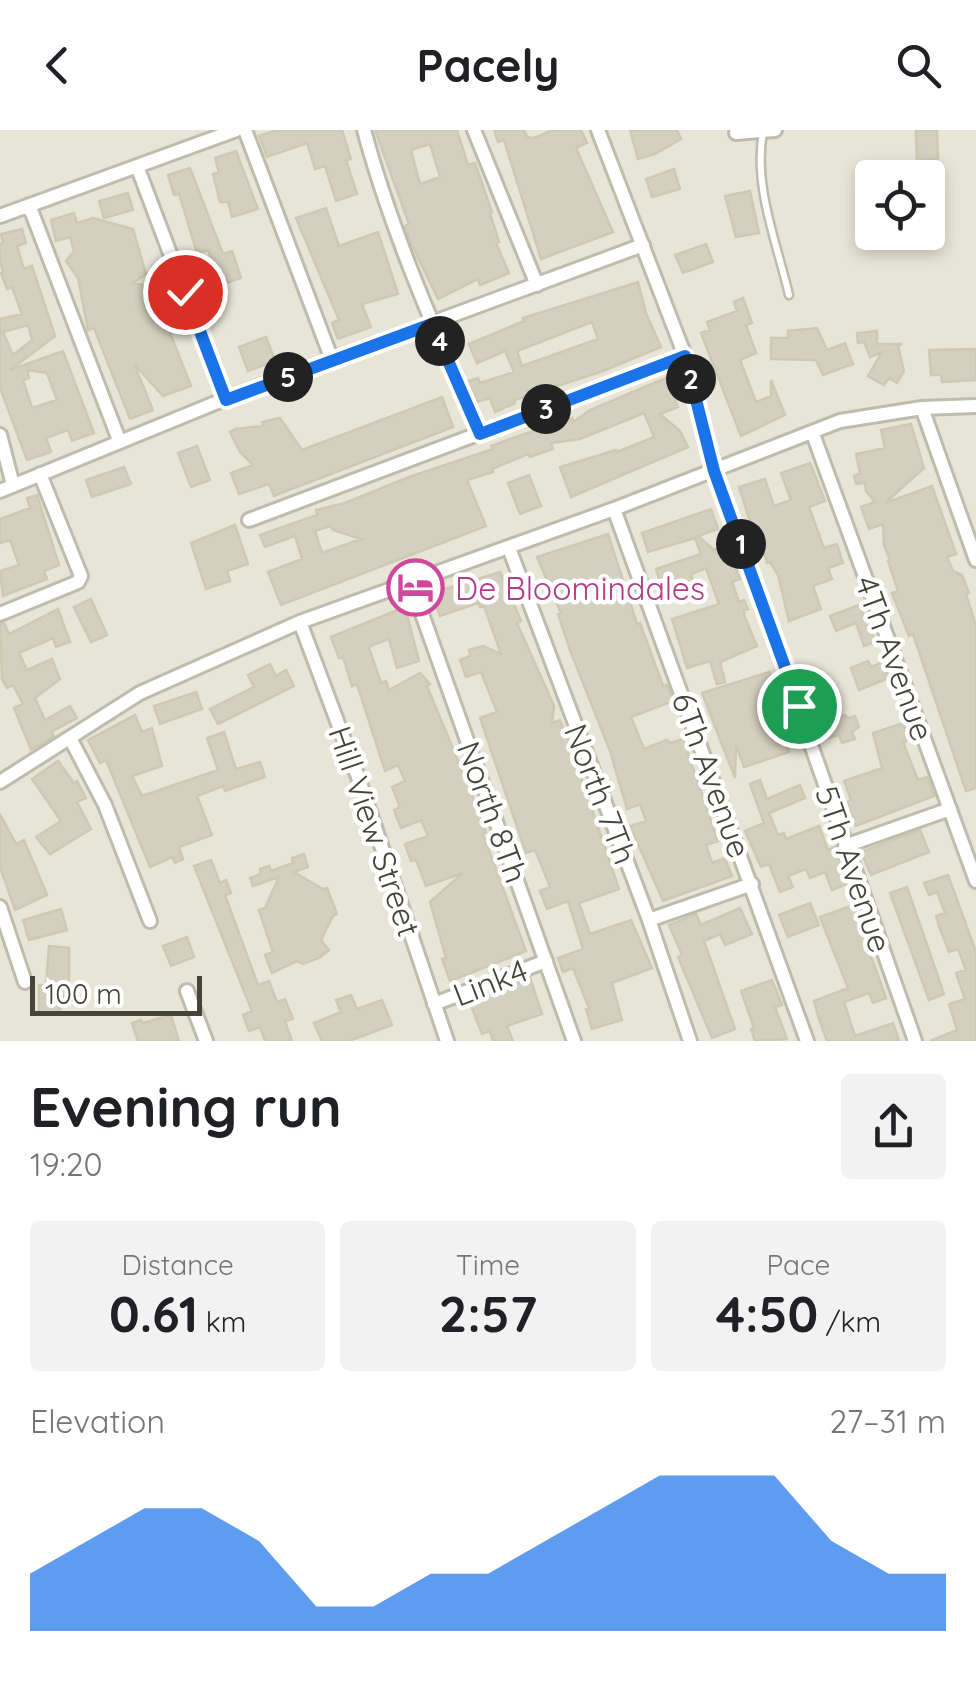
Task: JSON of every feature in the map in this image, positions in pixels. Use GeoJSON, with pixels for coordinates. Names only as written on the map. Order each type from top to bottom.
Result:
{"type":"FeatureCollection","features":[{"type":"Feature","properties":{"kind":"street"},"geometry":{"type":"LineString","coordinates":[[0,216],[236,130]]}},
{"type":"Feature","properties":{"kind":"street"},"geometry":{"type":"LineString","coordinates":[[245,130],[332,360]]}},
{"type":"Feature","properties":{"kind":"street"},"geometry":{"type":"LineString","coordinates":[[364,130],[432,324],[480,434]]}},
{"type":"Feature","properties":{"kind":"street"},"geometry":{"type":"LineString","coordinates":[[474,130],[537,285]]}},
{"type":"Feature","properties":{"kind":"street","name":"5Th Avenue"},"geometry":{"type":"LineString","coordinates":[[598,130],[685,356],[714,471],[915,1041]]}},
{"type":"Feature","properties":{"kind":"street"},"geometry":{"type":"LineString","coordinates":[[736,133],[775,130]]}},
{"type":"Feature","properties":{"kind":"street"},"geometry":{"type":"LineString","coordinates":[[137,166],[226,400]]}},
{"type":"Feature","properties":{"kind":"street"},"geometry":{"type":"LineString","coordinates":[[29,205],[119,440]]}},
{"type":"Feature","properties":{"kind":"street"},"geometry":{"type":"LineString","coordinates":[[0,435],[7,488],[119,440],[644,246]]}},
{"type":"Feature","properties":{"kind":"street"},"geometry":{"type":"LineString","coordinates":[[249,520],[685,356]]}},
{"type":"Feature","properties":{"kind":"street"},"geometry":{"type":"LineString","coordinates":[[0,782],[108,710],[300,622],[860,416],[976,406]]}},
{"type":"Feature","properties":{"kind":"street"},"geometry":{"type":"LineString","coordinates":[[922,408],[976,560]]}},
{"type":"Feature","properties":{"kind":"street","name":"4Th Avenue"},"geometry":{"type":"LineString","coordinates":[[813,434],[974,871]]}},
{"type":"Feature","properties":{"kind":"street"},"geometry":{"type":"LineString","coordinates":[[0,614],[78,582],[81,576],[40,474]]}},
{"type":"Feature","properties":{"kind":"street","name":"6Th Avenue"},"geometry":{"type":"LineString","coordinates":[[614,509],[807,1041]]}},
{"type":"Feature","properties":{"kind":"street","name":"North 7Th"},"geometry":{"type":"LineString","coordinates":[[508,548],[649,920],[690,1041]]}},
{"type":"Feature","properties":{"kind":"street","name":"North 8Th"},"geometry":{"type":"LineString","coordinates":[[412,583],[574,1041]]}},
{"type":"Feature","properties":{"kind":"street","name":"Hill View Street"},"geometry":{"type":"LineString","coordinates":[[300,622],[358,777],[447,1041]]}},
{"type":"Feature","properties":{"kind":"street"},"geometry":{"type":"LineString","coordinates":[[70,738],[105,805],[150,922]]}},
{"type":"Feature","properties":{"kind":"street"},"geometry":{"type":"LineString","coordinates":[[846,846],[950,809]]}},
{"type":"Feature","properties":{"kind":"street"},"geometry":{"type":"LineString","coordinates":[[649,920],[752,884]]}},
{"type":"Feature","properties":{"kind":"street"},"geometry":{"type":"LineString","coordinates":[[0,907],[24,982]]}},
{"type":"Feature","properties":{"kind":"street","name":"Link4"},"geometry":{"type":"LineString","coordinates":[[434,1004],[546,961]]}},
{"type":"Feature","properties":{"kind":"street"},"geometry":{"type":"LineString","coordinates":[[187,991],[206,1041]]}},
{"type":"Feature","properties":{"kind":"lane"},"geometry":{"type":"LineString","coordinates":[[763,131],[763,189],[790,295]]}},
{"type":"Feature","properties":{"kind":"shaded area"},"geometry":{"type":"Polygon","coordinates":[[[0,130],[976,130],[976,1041],[0,1041],[0,130]]]}},
{"type":"Feature","properties":{"kind":"building"},"geometry":{"type":"Polygon","coordinates":[[[276,130],[342,130],[357,194],[336,201],[325,166],[315,169],[307,143],[267,157],[259,136],[276,130]]]}},
{"type":"Feature","properties":{"kind":"building"},"geometry":{"type":"Polygon","coordinates":[[[375,130],[457,130],[468,165],[475,163],[492,212],[499,242],[496,243],[509,273],[480,285],[478,279],[438,299],[411,243],[405,226],[409,224],[375,130]],[[430,144],[411,150],[420,184],[440,177],[430,144]]]}},
{"type":"Feature","properties":{"kind":"building"},"geometry":{"type":"Polygon","coordinates":[[[494,130],[524,130],[527,137],[534,138],[553,130],[581,130],[587,143],[576,148],[613,232],[541,259],[504,140],[498,142],[494,130]]]}},
{"type":"Feature","properties":{"kind":"building"},"geometry":{"type":"Polygon","coordinates":[[[630,130],[677,130],[681,139],[638,159],[630,130]]]}},
{"type":"Feature","properties":{"kind":"building"},"geometry":{"type":"Polygon","coordinates":[[[916,130],[937,130],[938,159],[917,160],[916,130]]]}},
{"type":"Feature","properties":{"kind":"building"},"geometry":{"type":"Polygon","coordinates":[[[236,151],[258,209],[232,217],[228,202],[220,202],[213,174],[219,172],[215,158],[236,151]]]}},
{"type":"Feature","properties":{"kind":"building"},"geometry":{"type":"Polygon","coordinates":[[[190,168],[223,254],[232,251],[241,278],[221,285],[208,250],[197,253],[179,194],[174,195],[168,175],[190,168]]]}},
{"type":"Feature","properties":{"kind":"building"},"geometry":{"type":"Polygon","coordinates":[[[674,169],[680,189],[652,197],[646,179],[674,169]]]}},
{"type":"Feature","properties":{"kind":"building"},"geometry":{"type":"Polygon","coordinates":[[[750,191],[759,233],[736,237],[725,196],[750,191]]]}},
{"type":"Feature","properties":{"kind":"building"},"geometry":{"type":"Polygon","coordinates":[[[128,193],[133,210],[104,218],[99,201],[128,193]]]}},
{"type":"Feature","properties":{"kind":"building"},"geometry":{"type":"Polygon","coordinates":[[[326,208],[339,246],[378,232],[398,294],[362,304],[371,327],[338,339],[332,323],[339,320],[296,218],[326,208]]]}},
{"type":"Feature","properties":{"kind":"building"},"geometry":{"type":"Polygon","coordinates":[[[74,213],[77,223],[93,218],[133,229],[146,274],[133,283],[152,287],[191,386],[163,396],[134,364],[153,410],[130,419],[94,328],[88,330],[78,278],[66,261],[74,251],[70,237],[56,241],[51,220],[74,213]]]}},
{"type":"Feature","properties":{"kind":"building"},"geometry":{"type":"Polygon","coordinates":[[[22,229],[26,243],[17,246],[24,269],[32,266],[55,336],[10,370],[63,351],[94,433],[72,441],[68,430],[46,438],[51,452],[27,460],[0,388],[0,319],[22,314],[12,287],[7,289],[1,273],[1,234],[22,229]],[[28,325],[3,332],[13,355],[32,340],[28,325]],[[27,370],[29,378],[23,380],[32,408],[57,400],[47,373],[27,370]]]}},
{"type":"Feature","properties":{"kind":"building"},"geometry":{"type":"Polygon","coordinates":[[[706,244],[713,262],[683,273],[675,255],[706,244]]]}},
{"type":"Feature","properties":{"kind":"building"},"geometry":{"type":"Polygon","coordinates":[[[638,282],[661,347],[514,400],[515,403],[495,412],[490,398],[477,402],[468,381],[478,378],[480,383],[514,372],[505,351],[477,363],[469,344],[524,321],[523,318],[638,282]],[[592,322],[517,351],[522,366],[598,339],[592,322]]]}},
{"type":"Feature","properties":{"kind":"building"},"geometry":{"type":"Polygon","coordinates":[[[743,298],[752,323],[746,325],[756,353],[740,360],[756,402],[771,396],[771,380],[785,415],[741,436],[701,333],[710,330],[707,322],[737,311],[734,302],[743,298]]]}},
{"type":"Feature","properties":{"kind":"building"},"geometry":{"type":"Polygon","coordinates":[[[817,328],[827,350],[845,343],[853,364],[823,375],[816,360],[771,359],[771,338],[788,338],[788,331],[817,328]]]}},
{"type":"Feature","properties":{"kind":"building"},"geometry":{"type":"Polygon","coordinates":[[[877,331],[877,344],[902,344],[898,346],[904,371],[897,383],[889,378],[884,385],[868,376],[882,352],[870,357],[864,342],[858,343],[857,333],[877,331]]]}},
{"type":"Feature","properties":{"kind":"building"},"geometry":{"type":"Polygon","coordinates":[[[266,337],[275,361],[248,371],[239,347],[266,337]]]}},
{"type":"Feature","properties":{"kind":"building"},"geometry":{"type":"Polygon","coordinates":[[[976,349],[976,380],[942,382],[941,375],[931,375],[929,350],[976,349]]]}},
{"type":"Feature","properties":{"kind":"building"},"geometry":{"type":"Polygon","coordinates":[[[666,378],[678,407],[660,414],[680,431],[688,447],[571,497],[560,467],[617,452],[654,437],[644,413],[580,439],[551,443],[553,449],[530,457],[528,454],[467,480],[486,526],[281,605],[268,572],[302,559],[295,536],[265,547],[260,535],[317,515],[316,510],[493,449],[491,446],[513,438],[572,418],[573,422],[590,410],[666,378]],[[330,526],[315,531],[322,553],[361,539],[330,526]]]}},
{"type":"Feature","properties":{"kind":"building"},"geometry":{"type":"Polygon","coordinates":[[[442,397],[453,427],[274,496],[269,484],[239,494],[231,473],[253,465],[240,452],[230,432],[235,429],[264,426],[262,422],[280,418],[302,450],[442,397]]]}},
{"type":"Feature","properties":{"kind":"building"},"geometry":{"type":"Polygon","coordinates":[[[911,424],[924,468],[885,503],[932,486],[956,554],[947,557],[953,571],[962,575],[969,593],[966,594],[976,626],[976,788],[966,791],[913,634],[909,636],[892,593],[898,591],[884,545],[883,524],[869,529],[861,507],[875,502],[865,483],[856,484],[854,476],[860,473],[856,454],[885,448],[881,430],[911,424]]]}},
{"type":"Feature","properties":{"kind":"building"},"geometry":{"type":"Polygon","coordinates":[[[197,446],[210,480],[191,487],[178,453],[197,446]]]}},
{"type":"Feature","properties":{"kind":"building"},"geometry":{"type":"Polygon","coordinates":[[[810,463],[825,501],[809,507],[824,548],[837,544],[843,563],[828,568],[832,579],[813,586],[821,609],[789,621],[778,575],[767,563],[758,532],[754,534],[739,487],[765,479],[774,506],[791,500],[781,473],[810,463]]]}},
{"type":"Feature","properties":{"kind":"building"},"geometry":{"type":"Polygon","coordinates":[[[124,467],[131,484],[92,497],[86,480],[124,467]]]}},
{"type":"Feature","properties":{"kind":"building"},"geometry":{"type":"Polygon","coordinates":[[[529,475],[541,506],[520,514],[508,483],[529,475]]]}},
{"type":"Feature","properties":{"kind":"building"},"geometry":{"type":"Polygon","coordinates":[[[37,495],[59,565],[44,571],[47,579],[3,596],[0,571],[19,565],[10,540],[0,543],[0,519],[30,508],[27,498],[37,495]]]}},
{"type":"Feature","properties":{"kind":"building"},"geometry":{"type":"Polygon","coordinates":[[[711,509],[718,529],[698,536],[714,550],[726,545],[740,579],[732,582],[739,602],[744,600],[748,609],[744,615],[757,646],[720,662],[725,682],[717,684],[710,661],[687,668],[672,619],[719,604],[706,568],[691,574],[694,585],[664,594],[656,569],[701,554],[695,538],[648,552],[642,533],[711,509]]]}},
{"type":"Feature","properties":{"kind":"building"},"geometry":{"type":"Polygon","coordinates":[[[235,525],[248,564],[227,571],[230,581],[206,589],[191,543],[235,525]]]}},
{"type":"Feature","properties":{"kind":"building"},"geometry":{"type":"Polygon","coordinates":[[[608,534],[637,624],[640,623],[663,686],[667,685],[673,701],[631,717],[644,749],[667,740],[670,743],[683,739],[718,841],[706,845],[712,863],[725,858],[732,876],[663,901],[630,826],[646,821],[640,804],[627,809],[610,751],[570,650],[558,614],[561,613],[537,557],[608,534]]]}},
{"type":"Feature","properties":{"kind":"building"},"geometry":{"type":"Polygon","coordinates":[[[500,572],[521,621],[517,623],[554,706],[552,723],[560,720],[568,739],[619,889],[579,903],[590,934],[631,920],[652,968],[612,983],[622,1020],[592,1029],[586,1009],[589,1008],[573,968],[563,972],[558,958],[583,949],[568,901],[547,909],[540,891],[550,887],[535,850],[526,853],[480,718],[497,712],[481,672],[466,677],[460,660],[470,656],[469,650],[483,646],[501,654],[484,606],[478,603],[440,616],[432,593],[500,572]]]}},
{"type":"Feature","properties":{"kind":"building"},"geometry":{"type":"Polygon","coordinates":[[[91,599],[107,635],[91,642],[74,607],[91,599]]]}},
{"type":"Feature","properties":{"kind":"building"},"geometry":{"type":"Polygon","coordinates":[[[859,605],[876,642],[864,646],[856,623],[836,631],[830,616],[859,605]]]}},
{"type":"Feature","properties":{"kind":"building"},"geometry":{"type":"Polygon","coordinates":[[[405,607],[419,661],[397,668],[389,639],[372,645],[369,648],[381,683],[386,681],[389,690],[420,673],[430,684],[427,686],[480,814],[486,832],[483,834],[526,951],[450,981],[430,902],[463,873],[426,886],[416,860],[411,861],[405,844],[428,836],[421,820],[401,828],[394,810],[400,807],[392,787],[405,781],[398,765],[385,771],[357,684],[352,686],[343,657],[339,658],[331,637],[405,607]]]}},
{"type":"Feature","properties":{"kind":"building"},"geometry":{"type":"Polygon","coordinates":[[[58,609],[70,642],[56,647],[53,638],[19,653],[27,670],[52,659],[60,679],[35,698],[45,720],[70,706],[77,718],[51,732],[54,736],[31,750],[14,708],[23,704],[13,685],[7,688],[2,679],[0,624],[4,623],[9,634],[58,609]]]}},
{"type":"Feature","properties":{"kind":"building"},"geometry":{"type":"Polygon","coordinates":[[[868,661],[871,667],[883,662],[889,678],[859,690],[851,668],[868,661]]]}},
{"type":"Feature","properties":{"kind":"building"},"geometry":{"type":"Polygon","coordinates":[[[270,664],[276,676],[286,670],[294,686],[218,724],[210,709],[254,687],[248,675],[270,664]]]}},
{"type":"Feature","properties":{"kind":"building"},"geometry":{"type":"Polygon","coordinates":[[[769,672],[783,708],[776,711],[789,752],[744,767],[736,745],[735,778],[702,693],[769,672]]]}},
{"type":"Feature","properties":{"kind":"building"},"geometry":{"type":"Polygon","coordinates":[[[196,692],[202,709],[160,724],[154,706],[196,692]]]}},
{"type":"Feature","properties":{"kind":"building"},"geometry":{"type":"Polygon","coordinates":[[[135,715],[142,732],[152,728],[162,766],[132,776],[142,796],[218,770],[207,738],[224,732],[236,769],[260,762],[265,777],[197,796],[212,835],[179,847],[183,859],[175,863],[172,857],[150,867],[106,760],[100,763],[88,740],[135,715]]]}},
{"type":"Feature","properties":{"kind":"building"},"geometry":{"type":"Polygon","coordinates":[[[855,716],[859,727],[852,732],[855,739],[842,743],[839,735],[828,738],[823,722],[855,716]]]}},
{"type":"Feature","properties":{"kind":"building"},"geometry":{"type":"Polygon","coordinates":[[[903,723],[909,740],[903,742],[918,780],[927,777],[934,796],[856,826],[844,781],[882,768],[873,733],[903,723]]]}},
{"type":"Feature","properties":{"kind":"building"},"geometry":{"type":"Polygon","coordinates":[[[58,761],[74,783],[77,781],[86,798],[77,802],[91,829],[50,854],[36,837],[61,821],[32,779],[58,761]]]}},
{"type":"Feature","properties":{"kind":"building"},"geometry":{"type":"Polygon","coordinates":[[[760,780],[767,799],[800,785],[805,798],[769,813],[778,835],[784,833],[786,839],[819,826],[828,850],[835,847],[849,883],[832,890],[825,872],[810,878],[806,869],[788,876],[793,887],[780,892],[769,864],[761,867],[745,831],[764,823],[750,784],[760,780]]]}},
{"type":"Feature","properties":{"kind":"building"},"geometry":{"type":"Polygon","coordinates":[[[0,814],[16,844],[24,840],[47,895],[15,910],[0,867],[0,814]]]}},
{"type":"Feature","properties":{"kind":"building"},"geometry":{"type":"Polygon","coordinates":[[[920,830],[929,852],[871,875],[861,852],[920,830]]]}},
{"type":"Feature","properties":{"kind":"building"},"geometry":{"type":"Polygon","coordinates":[[[304,854],[308,867],[294,872],[327,888],[337,914],[321,940],[329,950],[319,958],[303,964],[297,961],[272,973],[265,955],[273,952],[259,910],[265,908],[279,877],[253,886],[250,878],[261,874],[260,869],[269,866],[271,871],[304,854]]]}},
{"type":"Feature","properties":{"kind":"building"},"geometry":{"type":"Polygon","coordinates":[[[211,860],[220,883],[226,880],[231,893],[225,895],[258,985],[269,981],[277,1002],[285,999],[293,1019],[285,1021],[292,1041],[265,1041],[260,1027],[249,1031],[243,1015],[252,1011],[194,866],[211,860]]]}},
{"type":"Feature","properties":{"kind":"building"},"geometry":{"type":"Polygon","coordinates":[[[948,875],[976,952],[976,1041],[930,1041],[957,1030],[949,1004],[965,999],[956,973],[966,970],[958,949],[949,952],[940,929],[936,916],[945,913],[937,892],[929,895],[924,883],[948,875]]]}},
{"type":"Feature","properties":{"kind":"building"},"geometry":{"type":"Polygon","coordinates":[[[907,887],[944,994],[929,1000],[890,893],[907,887]]]}},
{"type":"Feature","properties":{"kind":"building"},"geometry":{"type":"Polygon","coordinates":[[[810,903],[819,925],[788,937],[779,915],[810,903]]]}},
{"type":"Feature","properties":{"kind":"building"},"geometry":{"type":"Polygon","coordinates":[[[853,905],[886,998],[873,1003],[869,993],[844,1002],[855,1036],[893,1023],[899,1041],[827,1041],[819,1019],[814,1001],[848,988],[820,917],[853,905]]]}},
{"type":"Feature","properties":{"kind":"building"},"geometry":{"type":"Polygon","coordinates":[[[740,908],[752,934],[725,945],[720,934],[704,941],[735,1029],[712,1038],[669,925],[696,914],[701,925],[740,908]]]}},
{"type":"Feature","properties":{"kind":"building"},"geometry":{"type":"Polygon","coordinates":[[[61,909],[67,930],[29,940],[23,920],[61,909]]]}},
{"type":"Feature","properties":{"kind":"building"},"geometry":{"type":"Polygon","coordinates":[[[187,937],[194,957],[171,966],[163,946],[187,937]]]}},
{"type":"Feature","properties":{"kind":"building"},"geometry":{"type":"Polygon","coordinates":[[[49,946],[69,948],[69,980],[59,1013],[39,1013],[39,985],[46,985],[49,946]]]}},
{"type":"Feature","properties":{"kind":"building"},"geometry":{"type":"Polygon","coordinates":[[[530,978],[542,1014],[507,1026],[513,1041],[493,1041],[490,1031],[482,1034],[470,1003],[530,978]]]}},
{"type":"Feature","properties":{"kind":"building"},"geometry":{"type":"Polygon","coordinates":[[[772,980],[782,1005],[775,1007],[787,1039],[755,1041],[741,991],[772,980]]]}},
{"type":"Feature","properties":{"kind":"building"},"geometry":{"type":"Polygon","coordinates":[[[351,995],[357,1009],[382,1000],[392,1025],[349,1041],[322,1041],[314,1023],[341,1012],[336,1000],[351,995]]]}},
{"type":"Feature","properties":{"kind":"building"},"geometry":{"type":"Polygon","coordinates":[[[171,1015],[179,1041],[138,1041],[132,1023],[171,1015]]]}},
{"type":"Feature","properties":{"kind":"place","name":"De Bloomindales"},"geometry":{"type":"Point","coordinates":[416,588]}},
{"type":"Feature","properties":{"kind":"route"},"geometry":{"type":"LineString","coordinates":[[185,292],[226,400],[432,324],[480,434],[685,356],[714,471],[799,706]]}}]}
